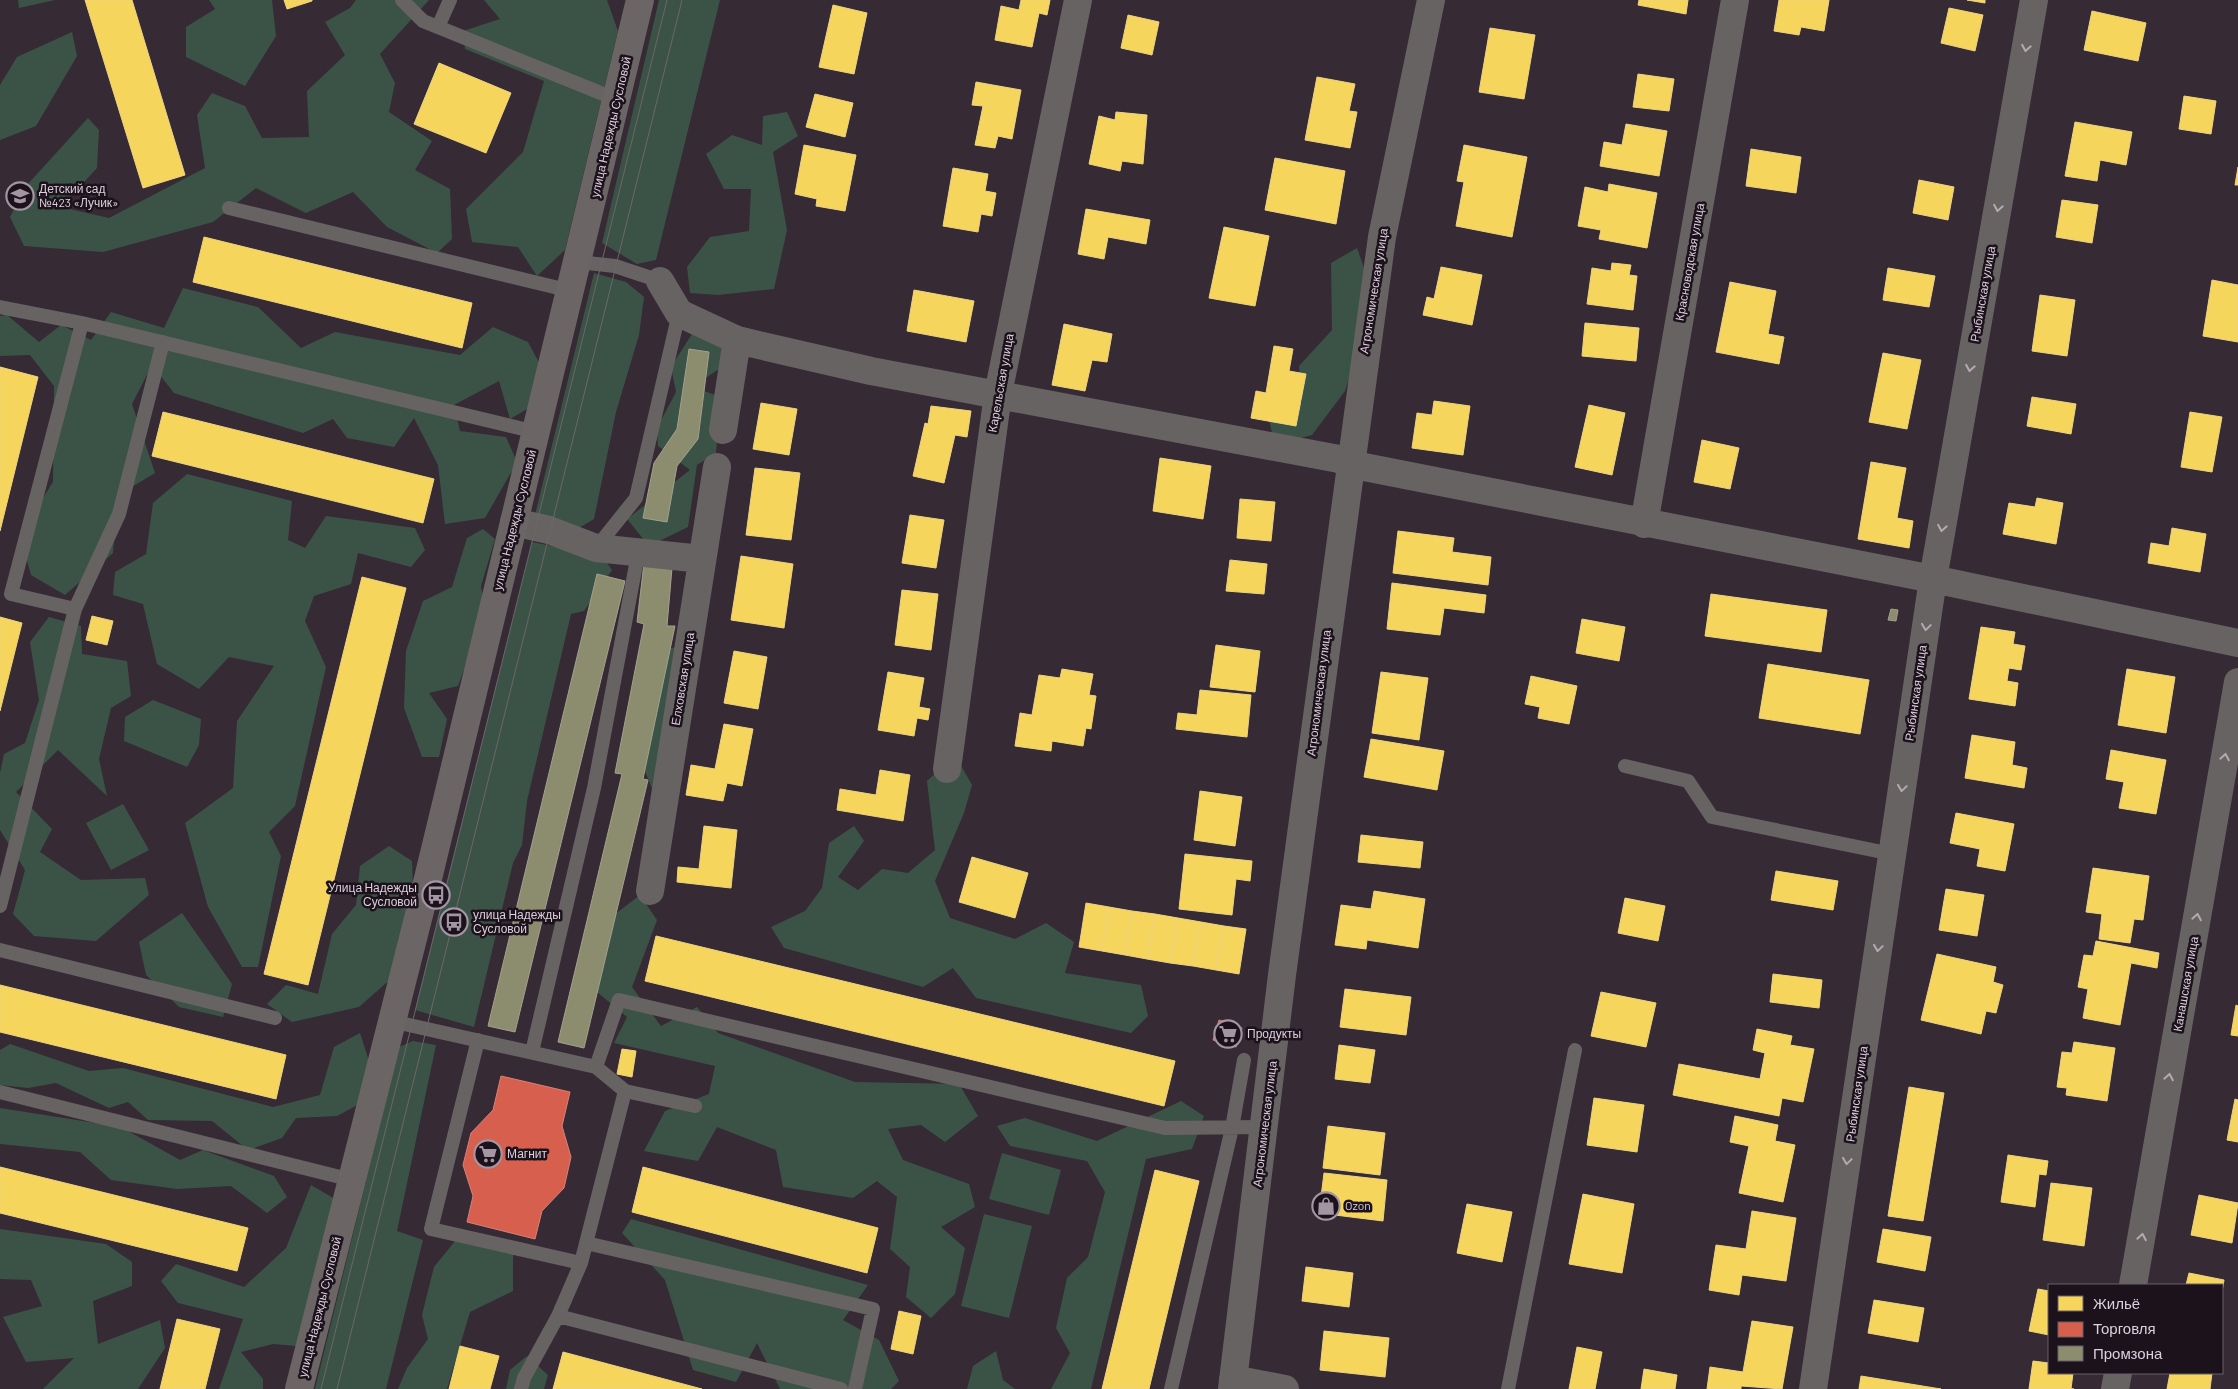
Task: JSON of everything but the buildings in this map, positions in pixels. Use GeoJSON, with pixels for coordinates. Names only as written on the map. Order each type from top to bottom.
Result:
{"type":"FeatureCollection","features":[{"type":"Feature","properties":{"kind":"main road","name":"улица Надежды Сусловой"},"geometry":{"type":"LineString","coordinates":[[299,1389],[392,1021],[571,292],[618,100],[640,0]]}},
{"type":"Feature","properties":{"kind":"street","name":"Карельская улица"},"geometry":{"type":"LineString","coordinates":[[947,769],[998,394],[1078,0]]}},
{"type":"Feature","properties":{"kind":"street","name":"Агрономическая улица"},"geometry":{"type":"LineString","coordinates":[[1233,1384],[1283,965],[1349,464],[1382,237],[1431,0]]}},
{"type":"Feature","properties":{"kind":"street","name":"Красноводская улица"},"geometry":{"type":"LineString","coordinates":[[1644,524],[1735,0]]}},
{"type":"Feature","properties":{"kind":"street","name":"Рыбинская улица"},"geometry":{"type":"LineString","coordinates":[[1813,1389],[1933,579],[2034,0]]}},
{"type":"Feature","properties":{"kind":"street"},"geometry":{"type":"LineString","coordinates":[[660,281],[680,313],[737,340],[871,371],[1339,459],[1349,464],[1644,524],[1933,579],[2238,643]]}},
{"type":"Feature","properties":{"kind":"street"},"geometry":{"type":"LineString","coordinates":[[723,430],[737,340]]}},
{"type":"Feature","properties":{"kind":"street","name":"Елховская улица"},"geometry":{"type":"LineString","coordinates":[[650,891],[717,467]]}},
{"type":"Feature","properties":{"kind":"street"},"geometry":{"type":"LineString","coordinates":[[514,522],[549,530],[596,548],[638,554],[702,559]]}},
{"type":"Feature","properties":{"kind":"street","name":"Канашская улица"},"geometry":{"type":"LineString","coordinates":[[2133,1284],[2238,682]]}},
{"type":"Feature","properties":{"kind":"street"},"geometry":{"type":"LineString","coordinates":[[2115,1389],[2118,1374]]}},
{"type":"Feature","properties":{"kind":"street"},"geometry":{"type":"LineString","coordinates":[[1233,1384],[1285,1389]]}},
{"type":"Feature","properties":{"kind":"lane"},"geometry":{"type":"LineString","coordinates":[[402,0],[423,21],[618,100]]}},
{"type":"Feature","properties":{"kind":"lane"},"geometry":{"type":"LineString","coordinates":[[438,27],[450,0]]}},
{"type":"Feature","properties":{"kind":"lane"},"geometry":{"type":"LineString","coordinates":[[229,208],[571,292]]}},
{"type":"Feature","properties":{"kind":"lane"},"geometry":{"type":"LineString","coordinates":[[578,262],[616,266],[660,281]]}},
{"type":"Feature","properties":{"kind":"lane"},"geometry":{"type":"LineString","coordinates":[[0,307],[82,323],[536,432]]}},
{"type":"Feature","properties":{"kind":"lane"},"geometry":{"type":"LineString","coordinates":[[596,548],[636,498],[680,313]]}},
{"type":"Feature","properties":{"kind":"lane"},"geometry":{"type":"LineString","coordinates":[[75,609],[11,594],[82,323]]}},
{"type":"Feature","properties":{"kind":"lane"},"geometry":{"type":"LineString","coordinates":[[0,906],[75,609],[119,514],[162,342]]}},
{"type":"Feature","properties":{"kind":"lane"},"geometry":{"type":"LineString","coordinates":[[532,1052],[594,788],[638,554]]}},
{"type":"Feature","properties":{"kind":"lane"},"geometry":{"type":"LineString","coordinates":[[1625,766],[1688,781],[1712,817],[1892,854]]}},
{"type":"Feature","properties":{"kind":"lane"},"geometry":{"type":"LineString","coordinates":[[0,950],[276,1018]]}},
{"type":"Feature","properties":{"kind":"lane"},"geometry":{"type":"LineString","coordinates":[[596,1067],[618,1000],[1164,1128],[1264,1127]]}},
{"type":"Feature","properties":{"kind":"lane"},"geometry":{"type":"LineString","coordinates":[[392,1021],[596,1067],[625,1091],[695,1106]]}},
{"type":"Feature","properties":{"kind":"lane"},"geometry":{"type":"LineString","coordinates":[[478,1040],[431,1229],[582,1263]]}},
{"type":"Feature","properties":{"kind":"lane"},"geometry":{"type":"LineString","coordinates":[[1508,1389],[1575,1050]]}},
{"type":"Feature","properties":{"kind":"lane"},"geometry":{"type":"LineString","coordinates":[[1171,1389],[1232,1128],[1244,1060]]}},
{"type":"Feature","properties":{"kind":"lane"},"geometry":{"type":"LineString","coordinates":[[521,1389],[524,1378],[558,1316],[582,1263],[625,1091]]}},
{"type":"Feature","properties":{"kind":"lane"},"geometry":{"type":"LineString","coordinates":[[0,1092],[352,1180]]}},
{"type":"Feature","properties":{"kind":"lane"},"geometry":{"type":"LineString","coordinates":[[586,1243],[873,1309],[855,1389]]}},
{"type":"Feature","properties":{"kind":"lane"},"geometry":{"type":"LineString","coordinates":[[558,1316],[840,1389]]}},
{"type":"Feature","properties":{"kind":"green space"},"geometry":{"type":"Polygon","coordinates":[[[18,0],[55,0],[19,8],[18,0]]]}},
{"type":"Feature","properties":{"kind":"green space"},"geometry":{"type":"Polygon","coordinates":[[[209,0],[272,0],[276,36],[245,86],[186,57],[186,27],[215,9],[209,0]]]}},
{"type":"Feature","properties":{"kind":"green space"},"geometry":{"type":"Polygon","coordinates":[[[356,0],[429,0],[380,54],[395,83],[389,112],[432,141],[415,170],[450,189],[452,239],[437,253],[387,227],[353,192],[306,213],[256,188],[213,222],[103,252],[24,246],[10,217],[27,185],[88,118],[99,130],[97,168],[61,207],[109,218],[205,168],[197,115],[212,93],[245,106],[262,138],[309,137],[307,91],[345,55],[325,22],[350,8],[356,0]]]}},
{"type":"Feature","properties":{"kind":"green space"},"geometry":{"type":"Polygon","coordinates":[[[484,0],[607,0],[618,31],[565,250],[537,276],[518,247],[472,242],[466,209],[523,152],[544,81],[465,49],[463,31],[500,19],[484,0]]]}},
{"type":"Feature","properties":{"kind":"green space"},"geometry":{"type":"Polygon","coordinates":[[[659,0],[720,0],[656,260],[637,264],[602,243],[659,0]]]}},
{"type":"Feature","properties":{"kind":"green space"},"geometry":{"type":"Polygon","coordinates":[[[72,32],[77,56],[36,126],[0,140],[0,85],[17,57],[72,32]]]}},
{"type":"Feature","properties":{"kind":"green space"},"geometry":{"type":"Polygon","coordinates":[[[787,112],[798,136],[773,152],[787,230],[774,289],[718,295],[690,293],[687,267],[710,237],[749,231],[751,189],[724,189],[706,154],[732,135],[762,145],[763,116],[787,112]]]}},
{"type":"Feature","properties":{"kind":"green space"},"geometry":{"type":"Polygon","coordinates":[[[1357,248],[1375,299],[1345,391],[1312,435],[1275,445],[1267,412],[1302,402],[1299,366],[1332,330],[1331,263],[1357,248]]]}},
{"type":"Feature","properties":{"kind":"green space"},"geometry":{"type":"Polygon","coordinates":[[[594,273],[626,282],[644,297],[639,335],[616,412],[594,519],[577,529],[534,519],[594,273]]]}},
{"type":"Feature","properties":{"kind":"green space"},"geometry":{"type":"Polygon","coordinates":[[[183,288],[258,307],[301,348],[335,332],[460,355],[493,327],[528,342],[544,372],[536,404],[510,419],[499,381],[454,405],[460,431],[506,437],[517,462],[485,518],[445,524],[438,465],[414,418],[394,447],[347,438],[333,419],[303,433],[174,393],[152,365],[132,404],[155,473],[117,496],[113,553],[65,595],[31,575],[20,535],[53,482],[54,386],[30,355],[0,356],[0,316],[7,315],[39,342],[61,325],[91,340],[111,312],[164,328],[183,288]]]}},
{"type":"Feature","properties":{"kind":"green space"},"geometry":{"type":"Polygon","coordinates":[[[692,334],[729,348],[728,363],[692,387],[721,397],[716,453],[697,465],[688,527],[649,546],[627,519],[690,470],[658,446],[657,428],[676,392],[671,367],[692,334]]]}},
{"type":"Feature","properties":{"kind":"green space"},"geometry":{"type":"Polygon","coordinates":[[[187,474],[292,501],[288,540],[305,548],[326,516],[415,528],[425,550],[411,567],[358,553],[351,584],[314,596],[305,621],[326,667],[295,806],[269,832],[281,856],[258,967],[242,967],[208,907],[185,823],[233,788],[237,721],[274,666],[229,657],[199,689],[157,664],[143,604],[113,595],[115,572],[146,554],[153,503],[187,474]]]}},
{"type":"Feature","properties":{"kind":"green space"},"geometry":{"type":"Polygon","coordinates":[[[483,529],[495,539],[481,586],[485,613],[458,686],[429,693],[447,719],[439,757],[422,757],[404,708],[406,651],[423,601],[452,587],[467,538],[483,529]]]}},
{"type":"Feature","properties":{"kind":"green space"},"geometry":{"type":"Polygon","coordinates":[[[532,542],[602,556],[612,570],[584,611],[571,614],[527,801],[522,845],[513,863],[474,1027],[415,1010],[532,542]]]}},
{"type":"Feature","properties":{"kind":"green space"},"geometry":{"type":"Polygon","coordinates":[[[49,617],[81,626],[82,654],[127,661],[131,696],[111,708],[99,759],[107,796],[58,750],[16,792],[52,829],[40,852],[81,880],[145,878],[149,895],[96,941],[34,936],[13,914],[25,870],[0,830],[0,773],[4,754],[25,743],[39,700],[30,642],[49,617]]]}},
{"type":"Feature","properties":{"kind":"green space"},"geometry":{"type":"Polygon","coordinates":[[[694,643],[677,745],[682,781],[657,800],[641,762],[663,650],[694,643]]]}},
{"type":"Feature","properties":{"kind":"green space"},"geometry":{"type":"Polygon","coordinates":[[[153,700],[201,719],[199,745],[187,767],[124,741],[125,717],[153,700]]]}},
{"type":"Feature","properties":{"kind":"green space"},"geometry":{"type":"Polygon","coordinates":[[[955,755],[972,785],[964,813],[935,881],[950,918],[1015,939],[1046,923],[1074,942],[1065,973],[1141,985],[1148,1016],[1131,1033],[976,998],[953,968],[923,987],[784,948],[771,927],[805,911],[822,888],[829,843],[854,826],[864,841],[838,877],[858,890],[882,869],[908,873],[935,850],[927,781],[955,755]]]}},
{"type":"Feature","properties":{"kind":"green space"},"geometry":{"type":"Polygon","coordinates":[[[123,804],[149,850],[111,870],[86,823],[123,804]]]}},
{"type":"Feature","properties":{"kind":"green space"},"geometry":{"type":"Polygon","coordinates":[[[389,846],[412,861],[414,909],[394,976],[359,1007],[292,1022],[267,1004],[286,985],[318,994],[332,934],[356,905],[360,866],[389,846]]]}},
{"type":"Feature","properties":{"kind":"green space"},"geometry":{"type":"Polygon","coordinates":[[[640,895],[657,920],[632,987],[661,1026],[697,1007],[718,1033],[855,1082],[959,1084],[978,1116],[945,1142],[921,1125],[888,1129],[903,1160],[969,1184],[975,1207],[941,1227],[965,1248],[955,1294],[931,1318],[906,1297],[910,1267],[890,1249],[897,1197],[877,1181],[853,1198],[783,1187],[776,1150],[717,1127],[698,1161],[644,1151],[665,1111],[709,1094],[715,1066],[614,1043],[627,1017],[590,986],[610,918],[640,895]]]}},
{"type":"Feature","properties":{"kind":"green space"},"geometry":{"type":"Polygon","coordinates":[[[182,913],[232,984],[223,1017],[179,1007],[146,975],[139,942],[182,913]]]}},
{"type":"Feature","properties":{"kind":"green space"},"geometry":{"type":"Polygon","coordinates":[[[360,1033],[371,1067],[361,1103],[337,1116],[296,1118],[282,1138],[248,1150],[212,1121],[148,1120],[128,1102],[109,1108],[56,1083],[28,1088],[0,1085],[0,1050],[10,1044],[89,1071],[123,1068],[273,1107],[320,1095],[334,1047],[360,1033]]]}},
{"type":"Feature","properties":{"kind":"green space"},"geometry":{"type":"Polygon","coordinates":[[[413,1041],[436,1045],[397,1231],[423,1240],[386,1389],[315,1389],[399,1047],[413,1041]]]}},
{"type":"Feature","properties":{"kind":"green space"},"geometry":{"type":"Polygon","coordinates":[[[1181,1101],[1204,1116],[1192,1149],[1146,1159],[1091,1389],[1051,1389],[1070,1353],[1056,1328],[1067,1278],[1088,1257],[1105,1192],[1087,1161],[1010,1146],[997,1126],[1025,1118],[1097,1141],[1181,1101]]]}},
{"type":"Feature","properties":{"kind":"green space"},"geometry":{"type":"Polygon","coordinates":[[[0,1108],[121,1127],[180,1160],[203,1150],[274,1176],[287,1197],[267,1213],[231,1186],[177,1189],[111,1180],[80,1152],[0,1144],[0,1108]]]}},
{"type":"Feature","properties":{"kind":"green space"},"geometry":{"type":"Polygon","coordinates":[[[1002,1153],[1061,1170],[1049,1215],[989,1199],[1002,1153]]]}},
{"type":"Feature","properties":{"kind":"green space"},"geometry":{"type":"Polygon","coordinates":[[[311,1185],[335,1199],[322,1266],[296,1346],[273,1344],[241,1352],[263,1379],[263,1389],[219,1389],[243,1319],[178,1303],[161,1281],[176,1264],[244,1287],[286,1248],[311,1185]]]}},
{"type":"Feature","properties":{"kind":"green space"},"geometry":{"type":"Polygon","coordinates":[[[984,1214],[1032,1226],[1009,1318],[961,1306],[984,1214]]]}},
{"type":"Feature","properties":{"kind":"green space"},"geometry":{"type":"Polygon","coordinates":[[[631,1219],[868,1285],[843,1320],[879,1340],[899,1381],[891,1389],[780,1389],[757,1343],[736,1382],[693,1370],[665,1280],[622,1233],[631,1219]]]}},
{"type":"Feature","properties":{"kind":"green space"},"geometry":{"type":"Polygon","coordinates":[[[0,1229],[106,1244],[132,1262],[132,1286],[93,1301],[98,1344],[160,1320],[165,1348],[138,1389],[43,1389],[74,1358],[26,1362],[3,1317],[42,1306],[31,1280],[0,1279],[0,1229]]]}},
{"type":"Feature","properties":{"kind":"green space"},"geometry":{"type":"Polygon","coordinates":[[[455,1241],[513,1254],[513,1291],[470,1312],[447,1389],[398,1389],[407,1368],[428,1339],[422,1315],[434,1267],[455,1241]]]}},
{"type":"Feature","properties":{"kind":"green space"},"geometry":{"type":"Polygon","coordinates":[[[996,1351],[1003,1380],[1015,1389],[967,1389],[973,1366],[996,1351]]]}},
{"type":"Feature","properties":{"kind":"green space"},"geometry":{"type":"Polygon","coordinates":[[[527,1356],[548,1375],[544,1389],[506,1389],[510,1370],[527,1356]]]}},
{"type":"Feature","properties":{"kind":"tram line"},"geometry":{"type":"LineString","coordinates":[[321,1389],[667,0]]}},
{"type":"Feature","properties":{"kind":"tram line"},"geometry":{"type":"LineString","coordinates":[[337,1389],[682,0]]}},
{"type":"Feature","properties":{"kind":"place","name":"Детский сад №423 «Лучик»"},"geometry":{"type":"Point","coordinates":[20,196]}},
{"type":"Feature","properties":{"kind":"place","name":"Улица Надежды Сусловой"},"geometry":{"type":"Point","coordinates":[436,895]}},
{"type":"Feature","properties":{"kind":"place","name":"улица Надежды Сусловой"},"geometry":{"type":"Point","coordinates":[454,922]}},
{"type":"Feature","properties":{"kind":"place","name":"Продукты"},"geometry":{"type":"Point","coordinates":[1228,1034]}},
{"type":"Feature","properties":{"kind":"place","name":"Магнит"},"geometry":{"type":"Point","coordinates":[488,1154]}},
{"type":"Feature","properties":{"kind":"place","name":"Ozon"},"geometry":{"type":"Point","coordinates":[1326,1206]}}]}
